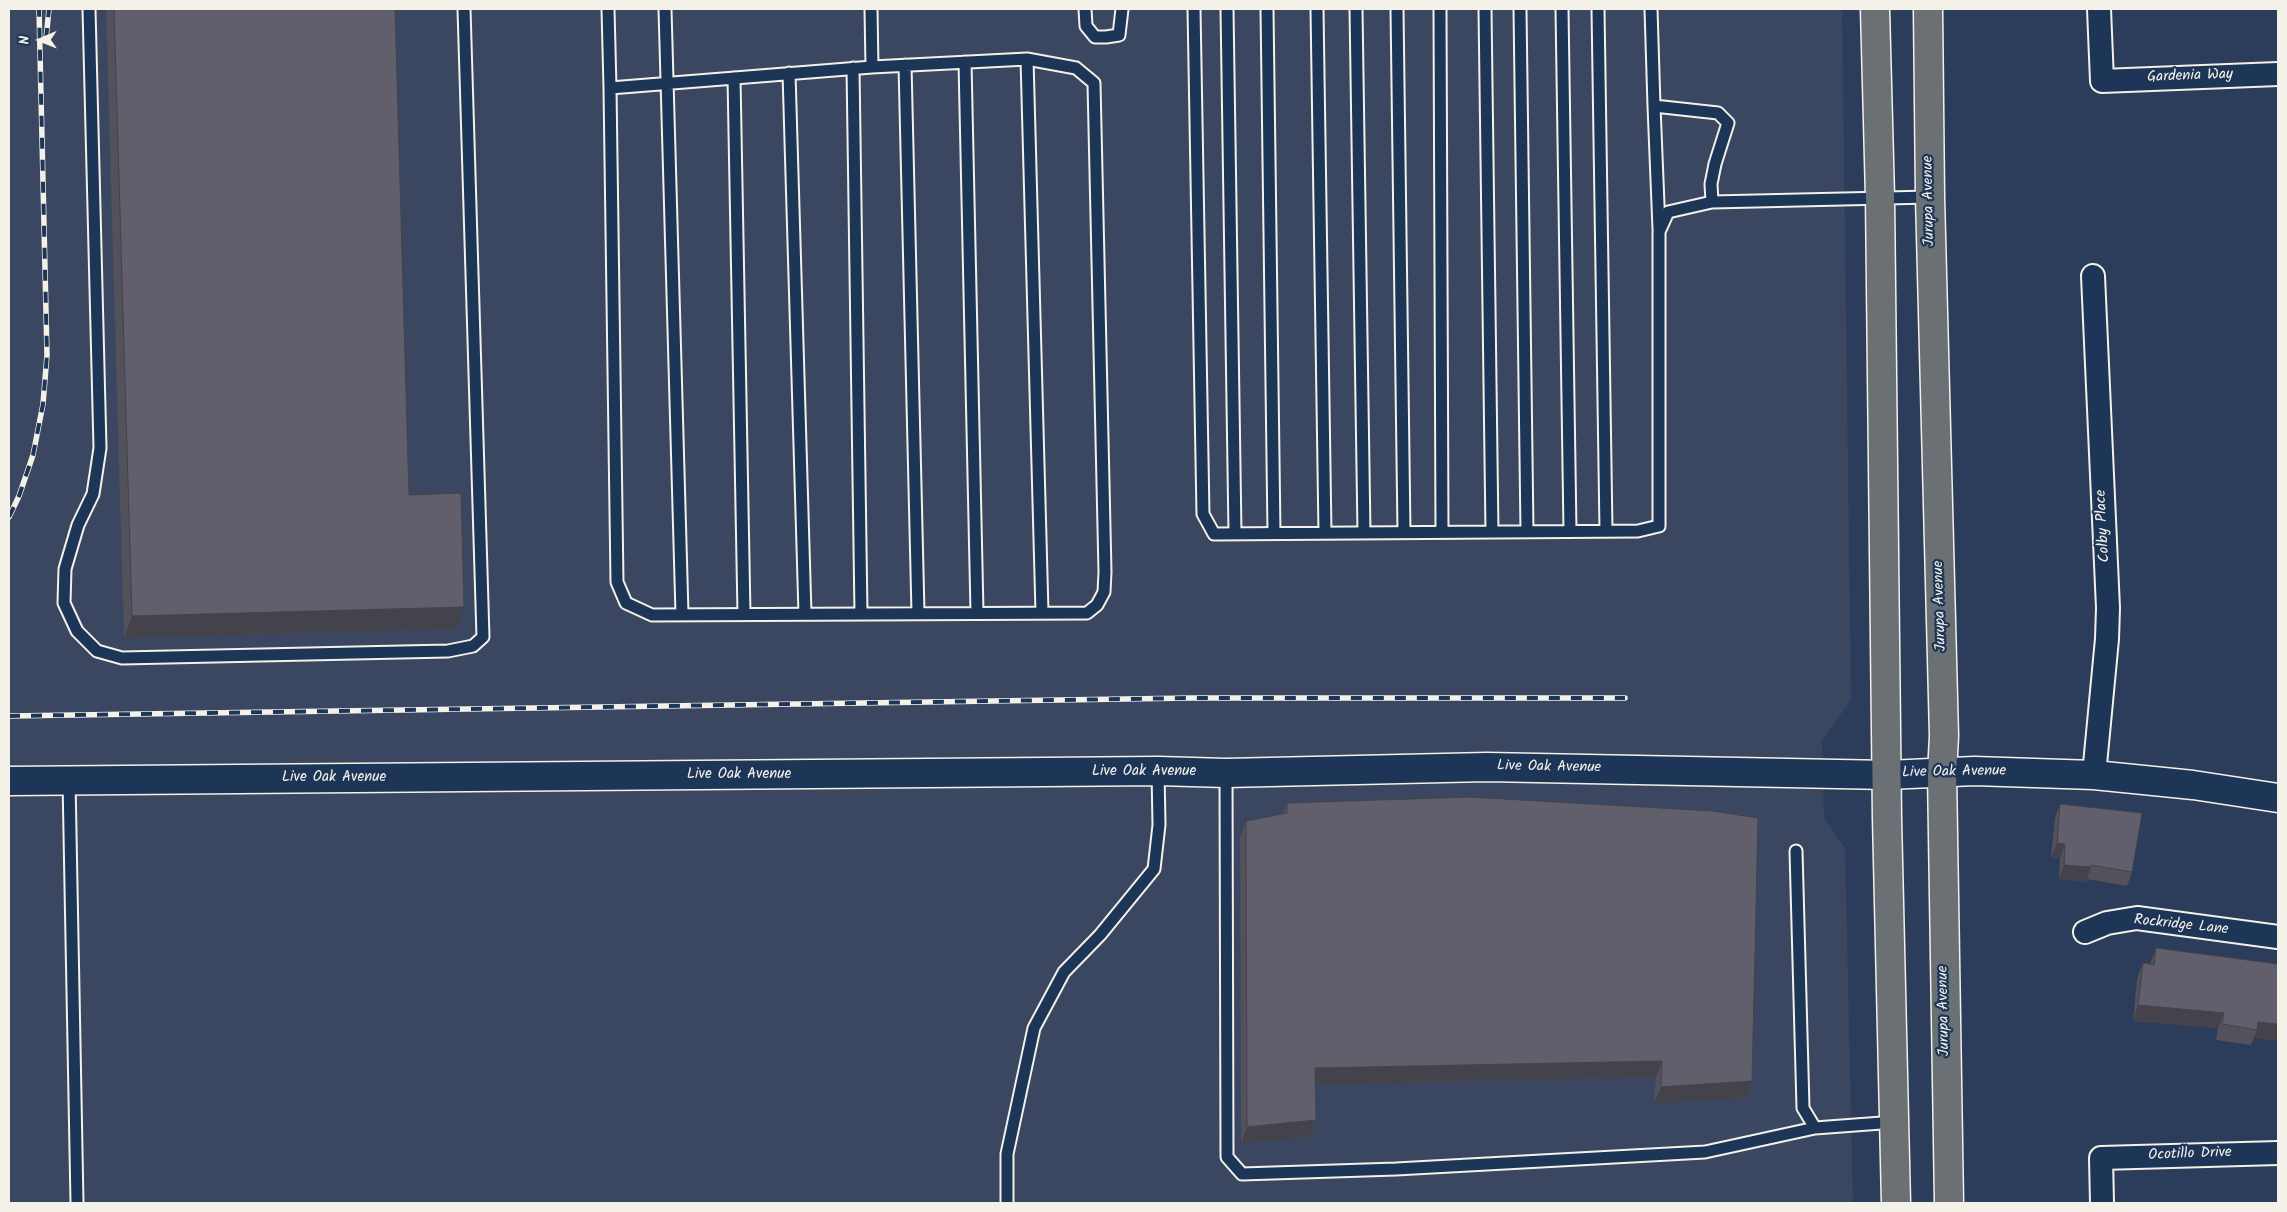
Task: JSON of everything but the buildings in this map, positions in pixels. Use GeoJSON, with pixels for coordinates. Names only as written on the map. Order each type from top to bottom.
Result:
{"type":"FeatureCollection","features":[{"type":"Feature","properties":{"kind":"main road"},"geometry":{"type":"LineString","coordinates":[[1875,9],[1880,197],[1887,818],[1896,1203]]}},
{"type":"Feature","properties":{"kind":"main road","name":"Jurupa Avenue"},"geometry":{"type":"LineString","coordinates":[[1928,9],[1930,197],[1944,736],[1942,773],[1948,1203]]}},
{"type":"Feature","properties":{"kind":"street","name":"Gardenia Way"},"geometry":{"type":"LineString","coordinates":[[2099,9],[2102,81],[2278,74]]}},
{"type":"Feature","properties":{"kind":"street","name":"Colby Place"},"geometry":{"type":"LineString","coordinates":[[2093,276],[2108,608],[2107,647],[2094,775]]}},
{"type":"Feature","properties":{"kind":"street","name":"Live Oak Avenue"},"geometry":{"type":"LineString","coordinates":[[9,781],[1158,771],[1226,773],[1487,767],[1888,775],[1974,771],[2094,775],[2193,785],[2278,798]]}},
{"type":"Feature","properties":{"kind":"street","name":"Rockridge Lane"},"geometry":{"type":"LineString","coordinates":[[2086,932],[2107,923],[2137,918],[2278,937]]}},
{"type":"Feature","properties":{"kind":"street","name":"Ocotillo Drive"},"geometry":{"type":"LineString","coordinates":[[2102,1203],[2101,1158],[2278,1153]]}},
{"type":"Feature","properties":{"kind":"lane"},"geometry":{"type":"LineString","coordinates":[[89,9],[100,448],[94,494],[78,525],[65,569],[64,603],[77,631],[97,651],[122,658],[448,651],[473,646],[483,637],[464,9]]}},
{"type":"Feature","properties":{"kind":"lane"},"geometry":{"type":"LineString","coordinates":[[608,9],[617,582],[626,603],[652,614],[1086,612],[1096,605],[1104,592],[1094,83],[1076,68],[1027,59],[853,68],[610,88]]}},
{"type":"Feature","properties":{"kind":"lane"},"geometry":{"type":"LineString","coordinates":[[665,9],[682,614]]}},
{"type":"Feature","properties":{"kind":"lane"},"geometry":{"type":"LineString","coordinates":[[871,9],[872,67]]}},
{"type":"Feature","properties":{"kind":"lane"},"geometry":{"type":"LineString","coordinates":[[1085,9],[1086,26],[1095,37],[1119,35],[1122,9]]}},
{"type":"Feature","properties":{"kind":"lane"},"geometry":{"type":"LineString","coordinates":[[1194,9],[1203,514],[1214,534],[1638,531],[1658,526],[1659,232],[1652,9]]}},
{"type":"Feature","properties":{"kind":"lane"},"geometry":{"type":"LineString","coordinates":[[1227,9],[1235,534]]}},
{"type":"Feature","properties":{"kind":"lane"},"geometry":{"type":"LineString","coordinates":[[1266,9],[1274,533]]}},
{"type":"Feature","properties":{"kind":"lane"},"geometry":{"type":"LineString","coordinates":[[1317,9],[1325,533]]}},
{"type":"Feature","properties":{"kind":"lane"},"geometry":{"type":"LineString","coordinates":[[1356,9],[1364,533]]}},
{"type":"Feature","properties":{"kind":"lane"},"geometry":{"type":"LineString","coordinates":[[1397,9],[1404,532]]}},
{"type":"Feature","properties":{"kind":"lane"},"geometry":{"type":"LineString","coordinates":[[1440,9],[1442,532]]}},
{"type":"Feature","properties":{"kind":"lane"},"geometry":{"type":"LineString","coordinates":[[1485,9],[1492,532]]}},
{"type":"Feature","properties":{"kind":"lane"},"geometry":{"type":"LineString","coordinates":[[1520,9],[1527,532]]}},
{"type":"Feature","properties":{"kind":"lane"},"geometry":{"type":"LineString","coordinates":[[1562,9],[1570,531]]}},
{"type":"Feature","properties":{"kind":"lane"},"geometry":{"type":"LineString","coordinates":[[1598,9],[1606,531]]}},
{"type":"Feature","properties":{"kind":"lane"},"geometry":{"type":"LineString","coordinates":[[1027,59],[1042,612]]}},
{"type":"Feature","properties":{"kind":"lane"},"geometry":{"type":"LineString","coordinates":[[965,62],[977,612]]}},
{"type":"Feature","properties":{"kind":"lane"},"geometry":{"type":"LineString","coordinates":[[905,65],[918,613]]}},
{"type":"Feature","properties":{"kind":"lane"},"geometry":{"type":"LineString","coordinates":[[853,68],[861,613]]}},
{"type":"Feature","properties":{"kind":"lane"},"geometry":{"type":"LineString","coordinates":[[789,73],[805,614]]}},
{"type":"Feature","properties":{"kind":"lane"},"geometry":{"type":"LineString","coordinates":[[734,78],[744,614]]}},
{"type":"Feature","properties":{"kind":"lane"},"geometry":{"type":"LineString","coordinates":[[1654,106],[1718,113],[1728,123],[1711,184],[1712,202]]}},
{"type":"Feature","properties":{"kind":"lane"},"geometry":{"type":"LineString","coordinates":[[1659,232],[1668,212],[1712,202],[1930,197]]}},
{"type":"Feature","properties":{"kind":"lane"},"geometry":{"type":"LineString","coordinates":[[1007,1203],[1007,1154],[1034,1028],[1064,972],[1100,935],[1154,870],[1159,825],[1158,771]]}},
{"type":"Feature","properties":{"kind":"lane"},"geometry":{"type":"LineString","coordinates":[[1226,773],[1227,1158],[1242,1174],[1396,1170],[1670,1152],[1705,1152],[1815,1128],[1895,1122]]}},
{"type":"Feature","properties":{"kind":"lane"},"geometry":{"type":"LineString","coordinates":[[69,780],[78,1203]]}},
{"type":"Feature","properties":{"kind":"lane"},"geometry":{"type":"LineString","coordinates":[[1796,851],[1803,1108],[1815,1128]]}},
{"type":"Feature","properties":{"kind":"shaded area"},"geometry":{"type":"Polygon","coordinates":[[[9,9],[1842,9],[1851,700],[1822,740],[1824,818],[1845,848],[1853,1203],[9,1203],[9,9]]]}},
{"type":"Feature","properties":{"kind":"railway"},"geometry":{"type":"LineString","coordinates":[[9,517],[19,496],[33,455],[43,404],[47,355],[39,9]]}},
{"type":"Feature","properties":{"kind":"railway"},"geometry":{"type":"LineString","coordinates":[[46,39],[49,9]]}},
{"type":"Feature","properties":{"kind":"railway"},"geometry":{"type":"LineString","coordinates":[[9,716],[1191,698],[1625,698]]}}]}
